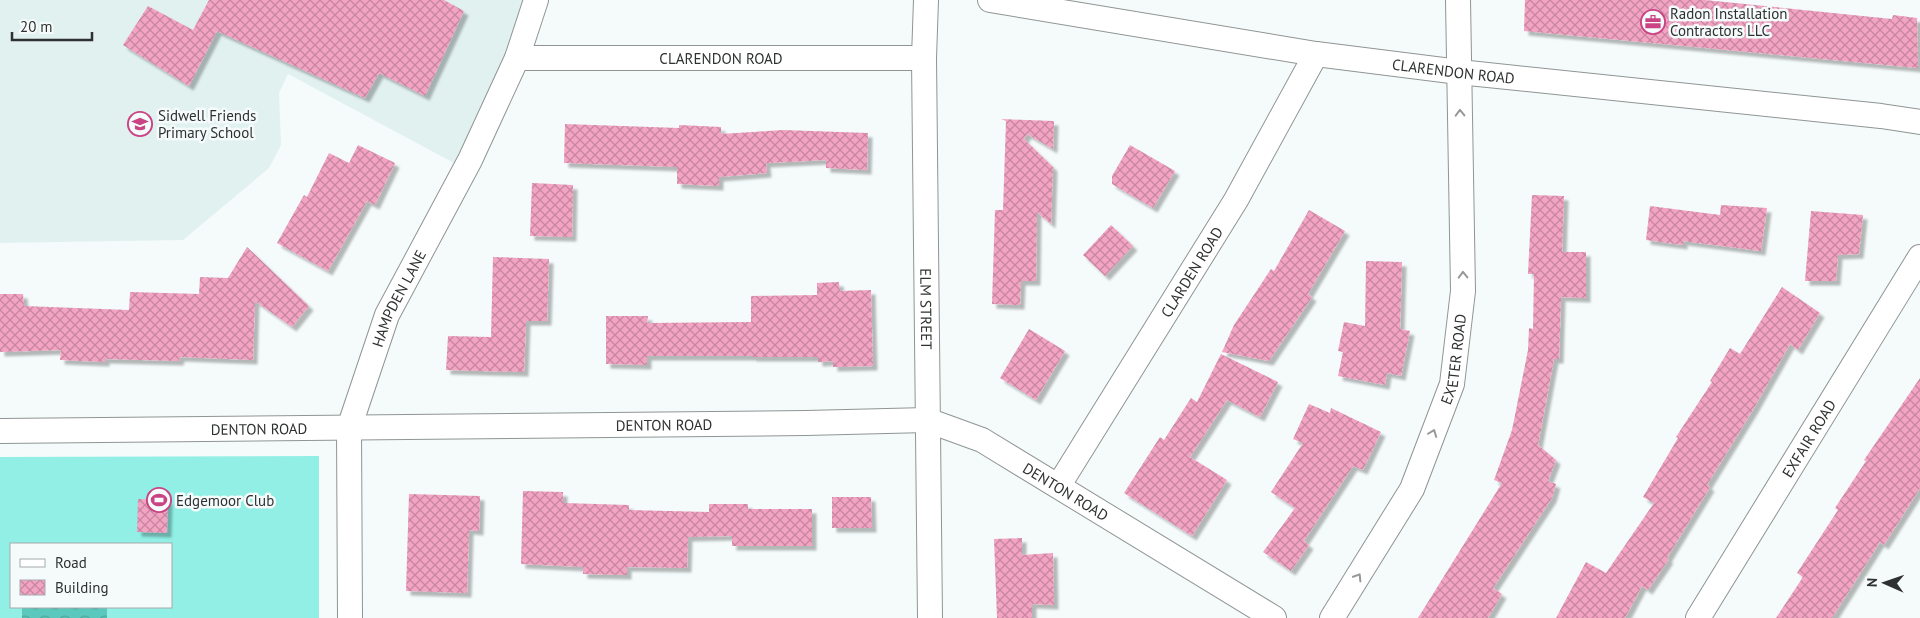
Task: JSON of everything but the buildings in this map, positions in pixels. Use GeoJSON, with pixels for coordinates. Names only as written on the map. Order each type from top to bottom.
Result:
{"type":"FeatureCollection","features":[{"type":"Feature","properties":{"kind":"street","name":"HAMPDEN LANE"},"geometry":{"type":"LineString","coordinates":[[350,618],[349,428],[386,315],[470,160],[517,58],[536,0]]}},
{"type":"Feature","properties":{"kind":"street","name":"ELM STREET"},"geometry":{"type":"LineString","coordinates":[[926,0],[924,58],[930,618]]}},
{"type":"Feature","properties":{"kind":"street","name":"CLARENDON ROAD"},"geometry":{"type":"LineString","coordinates":[[990,0],[1316,54],[1459,72],[1871,115],[1920,122]]}},
{"type":"Feature","properties":{"kind":"street","name":"EXETER ROAD"},"geometry":{"type":"LineString","coordinates":[[1332,618],[1412,489],[1452,384],[1463,291],[1458,0]]}},
{"type":"Feature","properties":{"kind":"street","name":"CLARDEN ROAD"},"geometry":{"type":"LineString","coordinates":[[1058,485],[1236,200],[1316,54]]}},
{"type":"Feature","properties":{"kind":"street","name":"CLARENDON ROAD"},"geometry":{"type":"LineString","coordinates":[[517,58],[924,58]]}},
{"type":"Feature","properties":{"kind":"street","name":"EXFAIR ROAD"},"geometry":{"type":"LineString","coordinates":[[1698,618],[1920,257]]}},
{"type":"Feature","properties":{"kind":"street","name":"DENTON ROAD"},"geometry":{"type":"LineString","coordinates":[[0,431],[806,423],[927,420],[982,440],[1274,618]]}},
{"type":"Feature","properties":{"kind":"shaded area","name":"Sidwell Friends Primary School"},"geometry":{"type":"Polygon","coordinates":[[[0,0],[526,0],[485,104],[456,164],[288,74],[279,93],[281,145],[269,168],[183,240],[0,243],[0,0]]]}},
{"type":"Feature","properties":{"kind":"shaded area","name":"Edgemoor Club"},"geometry":{"type":"Polygon","coordinates":[[[319,456],[319,618],[0,618],[0,457],[319,456]]]}},
{"type":"Feature","properties":{"kind":"water"},"geometry":{"type":"Polygon","coordinates":[[[22,608],[107,608],[107,618],[22,618],[22,608]]]}},
{"type":"Feature","properties":{"kind":"place","name":"Radon Installation Contractors LLC"},"geometry":{"type":"Point","coordinates":[1653,22]}},
{"type":"Feature","properties":{"kind":"place","name":"Sidwell Friends Primary School"},"geometry":{"type":"Point","coordinates":[140,124]}},
{"type":"Feature","properties":{"kind":"place","name":"Edgemoor Club"},"geometry":{"type":"Point","coordinates":[159,500]}}]}
